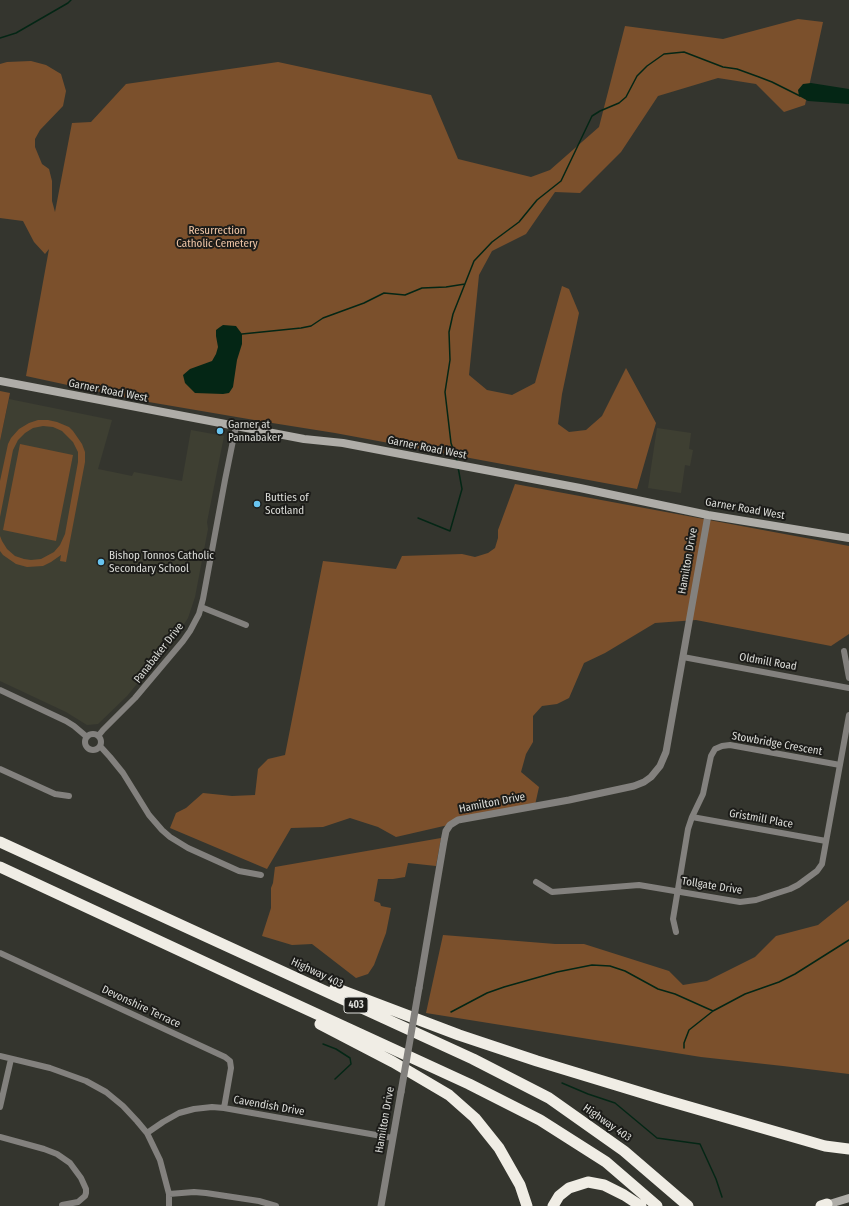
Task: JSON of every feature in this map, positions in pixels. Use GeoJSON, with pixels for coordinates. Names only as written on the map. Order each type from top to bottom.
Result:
{"type":"FeatureCollection","features":[{"type":"Feature","properties":{"kind":"highway","name":"Highway 403"},"geometry":{"type":"LineString","coordinates":[[0,842],[473,1058],[549,1098],[624,1150],[688,1206]]}},
{"type":"Feature","properties":{"kind":"highway","name":"403"},"geometry":{"type":"LineString","coordinates":[[0,867],[258,988],[469,1084],[540,1120],[606,1162],[658,1206]]}},
{"type":"Feature","properties":{"kind":"highway"},"geometry":{"type":"LineString","coordinates":[[258,960],[459,1035],[537,1061],[825,1146],[849,1149]]}},
{"type":"Feature","properties":{"kind":"highway"},"geometry":{"type":"LineString","coordinates":[[258,988],[393,1062],[449,1095],[475,1118],[499,1148],[520,1185],[527,1206]]}},
{"type":"Feature","properties":{"kind":"highway"},"geometry":{"type":"LineString","coordinates":[[554,1206],[558,1196],[569,1188],[588,1182],[604,1185],[641,1206]]}},
{"type":"Feature","properties":{"kind":"main road","name":"Garner Road West"},"geometry":{"type":"LineString","coordinates":[[0,381],[304,439],[343,443],[708,514],[849,538]]}},
{"type":"Feature","properties":{"kind":"main road"},"geometry":{"type":"LineString","coordinates":[[824,1205],[849,1198]]}},
{"type":"Feature","properties":{"kind":"street","name":"Panabaker Drive"},"geometry":{"type":"LineString","coordinates":[[99,736],[103,730],[135,698],[183,641],[201,607],[236,426]]}},
{"type":"Feature","properties":{"kind":"street","name":"Hamilton Drive"},"geometry":{"type":"LineString","coordinates":[[381,1206],[446,831],[450,825],[458,820],[569,800],[629,787],[647,780],[658,770],[665,755],[708,514]]}},
{"type":"Feature","properties":{"kind":"street"},"geometry":{"type":"LineString","coordinates":[[201,607],[246,625]]}},
{"type":"Feature","properties":{"kind":"street"},"geometry":{"type":"LineString","coordinates":[[844,651],[849,678]]}},
{"type":"Feature","properties":{"kind":"street","name":"Oldmill Road"},"geometry":{"type":"LineString","coordinates":[[683,657],[849,688]]}},
{"type":"Feature","properties":{"kind":"street"},"geometry":{"type":"LineString","coordinates":[[0,690],[66,720],[87,737]]}},
{"type":"Feature","properties":{"kind":"street","name":"Tollgate Drive"},"geometry":{"type":"LineString","coordinates":[[536,882],[552,892],[640,885],[740,902],[756,900],[790,889],[817,871],[822,864],[849,715]]}},
{"type":"Feature","properties":{"kind":"street"},"geometry":{"type":"LineString","coordinates":[[91,734],[99,736],[101,740],[100,746],[94,750],[86,747],[85,742],[87,737],[91,734]]}},
{"type":"Feature","properties":{"kind":"street","name":"Stowbridge Crescent"},"geometry":{"type":"LineString","coordinates":[[676,932],[673,920],[688,829],[703,794],[711,756],[716,750],[722,746],[730,745],[840,765]]}},
{"type":"Feature","properties":{"kind":"street"},"geometry":{"type":"LineString","coordinates":[[100,746],[120,769],[148,815],[170,837],[188,848],[238,871],[261,875]]}},
{"type":"Feature","properties":{"kind":"street"},"geometry":{"type":"LineString","coordinates":[[0,769],[56,794],[69,796]]}},
{"type":"Feature","properties":{"kind":"street","name":"Gristmill Place"},"geometry":{"type":"LineString","coordinates":[[692,817],[826,841]]}},
{"type":"Feature","properties":{"kind":"street","name":"Devonshire Terrace"},"geometry":{"type":"LineString","coordinates":[[0,953],[230,1061],[231,1068],[224,1108]]}},
{"type":"Feature","properties":{"kind":"street"},"geometry":{"type":"LineString","coordinates":[[0,1056],[50,1068],[86,1081],[106,1092],[123,1106],[147,1133],[160,1160],[169,1194],[169,1206]]}},
{"type":"Feature","properties":{"kind":"street"},"geometry":{"type":"LineString","coordinates":[[0,1107],[12,1059]]}},
{"type":"Feature","properties":{"kind":"street","name":"Cavendish Drive"},"geometry":{"type":"LineString","coordinates":[[147,1133],[180,1113],[194,1109],[212,1107],[393,1138]]}},
{"type":"Feature","properties":{"kind":"street"},"geometry":{"type":"LineString","coordinates":[[0,1137],[44,1149],[57,1154],[70,1163],[81,1178],[86,1188],[86,1192],[85,1196],[78,1202],[62,1205]]}},
{"type":"Feature","properties":{"kind":"street"},"geometry":{"type":"LineString","coordinates":[[169,1194],[194,1192],[206,1193],[259,1201],[276,1206]]}},
{"type":"Feature","properties":{"kind":"shaded area"},"geometry":{"type":"Polygon","coordinates":[[[811,83],[849,89],[849,104],[808,101],[799,96],[798,90],[803,84],[811,83]]]}},
{"type":"Feature","properties":{"kind":"shaded area"},"geometry":{"type":"Polygon","coordinates":[[[223,325],[236,326],[242,334],[242,344],[237,360],[233,387],[229,393],[223,394],[195,393],[185,383],[183,375],[190,369],[212,361],[218,347],[216,330],[223,325]]]}},
{"type":"Feature","properties":{"kind":"shaded area","name":"Bishop Tonnos Catholic Secondary School"},"geometry":{"type":"Polygon","coordinates":[[[9,399],[112,420],[98,469],[132,476],[134,472],[182,481],[191,430],[224,436],[207,522],[208,529],[195,597],[188,618],[177,635],[127,696],[98,724],[87,725],[66,712],[0,681],[0,441],[9,399]]]}},
{"type":"Feature","properties":{"kind":"shaded area"},"geometry":{"type":"Polygon","coordinates":[[[657,428],[691,433],[689,449],[693,450],[690,466],[685,465],[681,493],[648,488],[657,428]]]}},
{"type":"Feature","properties":{"kind":"green space","name":"Resurrection Catholic Cemetery"},"geometry":{"type":"Polygon","coordinates":[[[798,19],[823,22],[805,105],[784,112],[756,84],[718,78],[658,96],[621,152],[580,193],[555,192],[526,234],[492,251],[479,275],[469,375],[487,390],[512,395],[535,383],[562,286],[569,289],[579,313],[562,394],[558,424],[569,432],[586,430],[602,416],[626,368],[656,423],[637,489],[335,433],[137,400],[26,376],[49,249],[45,254],[34,242],[23,221],[0,218],[0,64],[7,62],[31,61],[46,65],[61,74],[66,91],[63,106],[40,130],[35,139],[35,147],[42,164],[49,169],[52,181],[52,201],[55,212],[72,123],[91,122],[126,84],[278,62],[431,95],[458,159],[531,177],[550,170],[599,127],[625,26],[723,39],[798,19]]]}},
{"type":"Feature","properties":{"kind":"green space"},"geometry":{"type":"Polygon","coordinates":[[[0,391],[10,393],[0,441],[0,391]]]}},
{"type":"Feature","properties":{"kind":"green space"},"geometry":{"type":"Polygon","coordinates":[[[38,420],[57,422],[69,427],[82,444],[85,452],[85,462],[66,562],[60,561],[61,555],[43,566],[27,567],[16,564],[3,555],[0,551],[0,536],[7,549],[15,556],[24,559],[41,559],[54,552],[60,545],[65,534],[78,462],[78,452],[73,442],[62,431],[53,427],[43,426],[33,428],[25,433],[18,440],[13,450],[0,517],[0,481],[8,444],[19,429],[38,420]]]}},
{"type":"Feature","properties":{"kind":"green space"},"geometry":{"type":"Polygon","coordinates":[[[20,444],[73,455],[56,541],[3,530],[20,444]]]}},
{"type":"Feature","properties":{"kind":"green space"},"geometry":{"type":"Polygon","coordinates":[[[515,484],[849,546],[849,634],[831,646],[696,620],[655,623],[605,653],[584,663],[569,698],[557,704],[542,706],[533,716],[533,742],[526,754],[521,772],[539,787],[535,805],[396,837],[378,827],[350,818],[323,827],[291,828],[267,869],[170,828],[176,813],[186,808],[203,793],[232,796],[255,795],[258,769],[268,759],[285,755],[323,561],[396,569],[402,556],[462,554],[475,557],[488,553],[495,548],[498,538],[498,530],[515,484]]]}},
{"type":"Feature","properties":{"kind":"green space"},"geometry":{"type":"Polygon","coordinates":[[[441,838],[436,866],[408,863],[405,877],[378,879],[374,901],[380,903],[381,906],[391,908],[386,933],[374,965],[368,974],[356,978],[312,944],[292,945],[262,936],[271,908],[271,888],[275,867],[441,838]]]}},
{"type":"Feature","properties":{"kind":"green space"},"geometry":{"type":"Polygon","coordinates":[[[849,900],[849,1074],[701,1057],[426,1013],[443,935],[555,944],[584,944],[669,971],[683,985],[707,981],[755,957],[776,936],[818,925],[849,900]]]}},
{"type":"Feature","properties":{"kind":"waterway"},"geometry":{"type":"LineString","coordinates":[[0,38],[16,33],[71,0]]}},
{"type":"Feature","properties":{"kind":"waterway"},"geometry":{"type":"LineString","coordinates":[[457,461],[451,443],[445,392],[450,360],[449,332],[453,314],[474,261],[492,242],[519,222],[537,200],[561,181],[592,116],[619,103],[626,97],[637,76],[647,66],[664,54],[684,52],[723,67],[737,69],[759,77],[800,96]]}},
{"type":"Feature","properties":{"kind":"waterway"},"geometry":{"type":"LineString","coordinates":[[242,334],[311,326],[323,318],[364,303],[384,293],[405,295],[422,288],[446,287],[465,284]]}},
{"type":"Feature","properties":{"kind":"waterway"},"geometry":{"type":"LineString","coordinates":[[418,518],[450,531],[462,489],[458,467]]}},
{"type":"Feature","properties":{"kind":"waterway"},"geometry":{"type":"LineString","coordinates":[[684,1048],[684,1043],[689,1030],[713,1011],[745,994],[779,982],[795,974],[849,940]]}},
{"type":"Feature","properties":{"kind":"waterway"},"geometry":{"type":"LineString","coordinates":[[451,1012],[487,993],[504,987],[557,972],[592,965],[610,966],[625,971],[658,989],[675,994],[713,1011]]}},
{"type":"Feature","properties":{"kind":"waterway"},"geometry":{"type":"LineString","coordinates":[[323,1044],[336,1049],[350,1058],[351,1064],[335,1079]]}},
{"type":"Feature","properties":{"kind":"waterway"},"geometry":{"type":"LineString","coordinates":[[562,1083],[615,1103],[657,1138],[700,1144],[716,1179],[722,1197]]}},
{"type":"Feature","properties":{"kind":"place","name":"Garner at Pannabaker"},"geometry":{"type":"Point","coordinates":[220,431]}},
{"type":"Feature","properties":{"kind":"place","name":"Butties of Scotland"},"geometry":{"type":"Point","coordinates":[257,504]}},
{"type":"Feature","properties":{"kind":"place","name":"Bishop Tonnos Catholic Secondary School"},"geometry":{"type":"Point","coordinates":[101,562]}}]}
